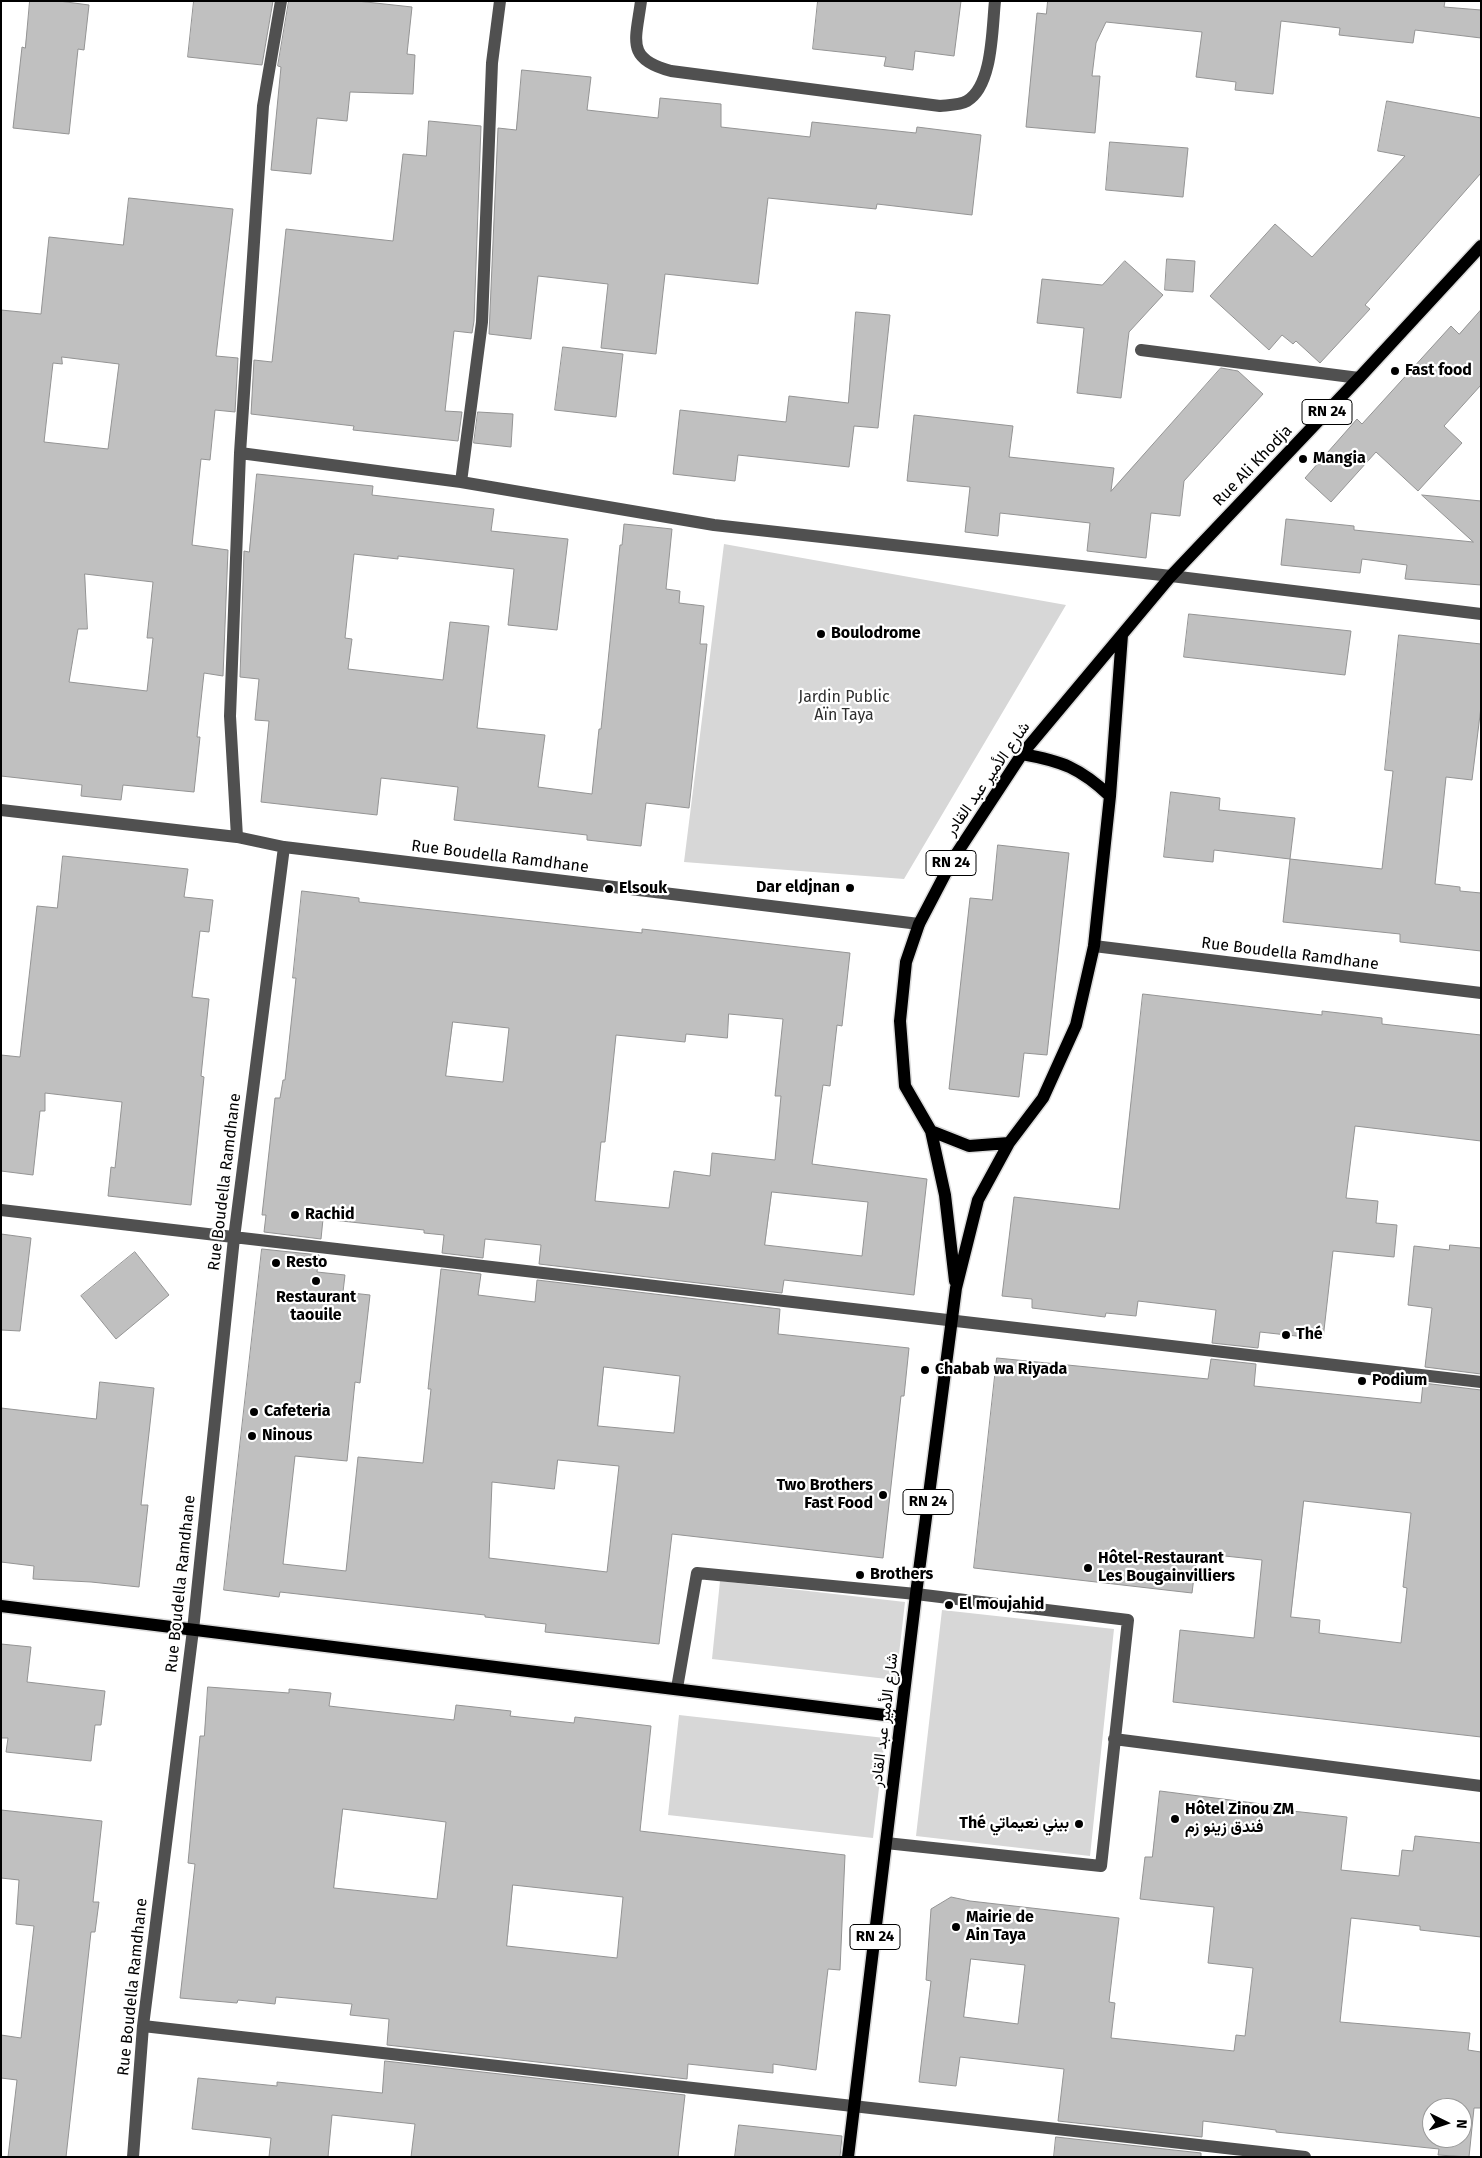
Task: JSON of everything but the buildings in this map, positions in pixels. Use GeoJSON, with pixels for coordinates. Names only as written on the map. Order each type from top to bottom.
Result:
{"type":"FeatureCollection","features":[{"type":"Feature","properties":{"kind":"main road","name":"Rue Ali Khodja"},"geometry":{"type":"LineString","coordinates":[[1171,576],[1481,246]]}},
{"type":"Feature","properties":{"kind":"main road","name":"شارع الأمير عبد القادر"},"geometry":{"type":"LineString","coordinates":[[956,1288],[945,1195],[931,1131],[905,1086],[900,1021],[906,962],[920,924],[952,859],[1022,754],[1171,576]]}},
{"type":"Feature","properties":{"kind":"main road","name":"شارع الأمير عبد القادر"},"geometry":{"type":"LineString","coordinates":[[848,2157],[916,1594],[956,1288],[978,1200],[1009,1142],[1043,1098],[1076,1025],[1094,946],[1110,796],[1122,635]]}},
{"type":"Feature","properties":{"kind":"main road"},"geometry":{"type":"LineString","coordinates":[[1022,754],[1051,759],[1068,765],[1085,774],[1110,796]]}},
{"type":"Feature","properties":{"kind":"main road"},"geometry":{"type":"LineString","coordinates":[[931,1131],[969,1146],[1009,1142]]}},
{"type":"Feature","properties":{"kind":"main road"},"geometry":{"type":"LineString","coordinates":[[1,1606],[902,1717]]}},
{"type":"Feature","properties":{"kind":"street"},"geometry":{"type":"LineString","coordinates":[[237,837],[230,716],[240,454],[264,106],[281,1]]}},
{"type":"Feature","properties":{"kind":"street"},"geometry":{"type":"LineString","coordinates":[[461,482],[482,322],[492,63],[500,1]]}},
{"type":"Feature","properties":{"kind":"street"},"geometry":{"type":"LineString","coordinates":[[641,1],[636,38],[638,51],[645,61],[657,67],[671,71],[940,106],[954,105],[967,101],[978,92],[986,77],[995,1]]}},
{"type":"Feature","properties":{"kind":"street"},"geometry":{"type":"LineString","coordinates":[[1142,350],[1359,378]]}},
{"type":"Feature","properties":{"kind":"street"},"geometry":{"type":"LineString","coordinates":[[240,454],[461,482],[714,525],[1171,576],[1481,614]]}},
{"type":"Feature","properties":{"kind":"street"},"geometry":{"type":"LineString","coordinates":[[1,810],[237,837],[284,847]]}},
{"type":"Feature","properties":{"kind":"street","name":"Rue Boudella Ramdhane"},"geometry":{"type":"LineString","coordinates":[[133,2157],[143,2026],[193,1630],[234,1238],[284,847],[920,924]]}},
{"type":"Feature","properties":{"kind":"street","name":"Rue Boudella Ramdhane"},"geometry":{"type":"LineString","coordinates":[[1094,946],[1481,993]]}},
{"type":"Feature","properties":{"kind":"street"},"geometry":{"type":"LineString","coordinates":[[1,1210],[951,1322],[1481,1382]]}},
{"type":"Feature","properties":{"kind":"street"},"geometry":{"type":"LineString","coordinates":[[677,1688],[697,1573],[916,1594],[1128,1620],[1102,1866],[886,1843]]}},
{"type":"Feature","properties":{"kind":"street"},"geometry":{"type":"LineString","coordinates":[[1114,1739],[1481,1786]]}},
{"type":"Feature","properties":{"kind":"street"},"geometry":{"type":"LineString","coordinates":[[143,2026],[1305,2157]]}},
{"type":"Feature","properties":{"kind":"green space","name":"Jardin Public Aïn Taya"},"geometry":{"type":"Polygon","coordinates":[[[724,544],[1066,605],[904,879],[684,862],[724,544]]]}},
{"type":"Feature","properties":{"kind":"green space"},"geometry":{"type":"Polygon","coordinates":[[[720,1581],[905,1602],[896,1680],[712,1659],[720,1581]]]}},
{"type":"Feature","properties":{"kind":"green space"},"geometry":{"type":"Polygon","coordinates":[[[942,1610],[1114,1629],[1090,1856],[916,1836],[942,1610]]]}},
{"type":"Feature","properties":{"kind":"green space"},"geometry":{"type":"Polygon","coordinates":[[[679,1715],[885,1738],[873,1838],[668,1815],[679,1715]]]}},
{"type":"Feature","properties":{"kind":"place","name":"Fast food"},"geometry":{"type":"Point","coordinates":[1395,371]}},
{"type":"Feature","properties":{"kind":"place","name":"Mangia"},"geometry":{"type":"Point","coordinates":[1303,459]}},
{"type":"Feature","properties":{"kind":"place","name":"Boulodrome"},"geometry":{"type":"Point","coordinates":[821,634]}},
{"type":"Feature","properties":{"kind":"place","name":"Dar eldjnan"},"geometry":{"type":"Point","coordinates":[850,888]}},
{"type":"Feature","properties":{"kind":"place","name":"Elsouk"},"geometry":{"type":"Point","coordinates":[609,889]}},
{"type":"Feature","properties":{"kind":"place","name":"Rachid"},"geometry":{"type":"Point","coordinates":[295,1215]}},
{"type":"Feature","properties":{"kind":"place","name":"Resto"},"geometry":{"type":"Point","coordinates":[276,1263]}},
{"type":"Feature","properties":{"kind":"place","name":"Restaurant taouile"},"geometry":{"type":"Point","coordinates":[316,1281]}},
{"type":"Feature","properties":{"kind":"place","name":"Thé"},"geometry":{"type":"Point","coordinates":[1286,1335]}},
{"type":"Feature","properties":{"kind":"place","name":"Chabab wa Riyada"},"geometry":{"type":"Point","coordinates":[925,1370]}},
{"type":"Feature","properties":{"kind":"place","name":"Podium"},"geometry":{"type":"Point","coordinates":[1362,1381]}},
{"type":"Feature","properties":{"kind":"place","name":"Cafeteria"},"geometry":{"type":"Point","coordinates":[254,1412]}},
{"type":"Feature","properties":{"kind":"place","name":"Ninous"},"geometry":{"type":"Point","coordinates":[252,1436]}},
{"type":"Feature","properties":{"kind":"place","name":"Two Brothers Fast Food"},"geometry":{"type":"Point","coordinates":[883,1495]}},
{"type":"Feature","properties":{"kind":"place","name":"Hôtel-Restaurant Les Bougainvilliers"},"geometry":{"type":"Point","coordinates":[1088,1568]}},
{"type":"Feature","properties":{"kind":"place","name":"Brothers"},"geometry":{"type":"Point","coordinates":[860,1575]}},
{"type":"Feature","properties":{"kind":"place","name":"El moujahid"},"geometry":{"type":"Point","coordinates":[949,1605]}},
{"type":"Feature","properties":{"kind":"place","name":"Hôtel Zinou ZM فندق زينو زم"},"geometry":{"type":"Point","coordinates":[1175,1819]}},
{"type":"Feature","properties":{"kind":"place","name":"Thé بيني نعيماتي"},"geometry":{"type":"Point","coordinates":[1079,1824]}},
{"type":"Feature","properties":{"kind":"place","name":"Mairie de Ain Taya"},"geometry":{"type":"Point","coordinates":[956,1927]}}]}
